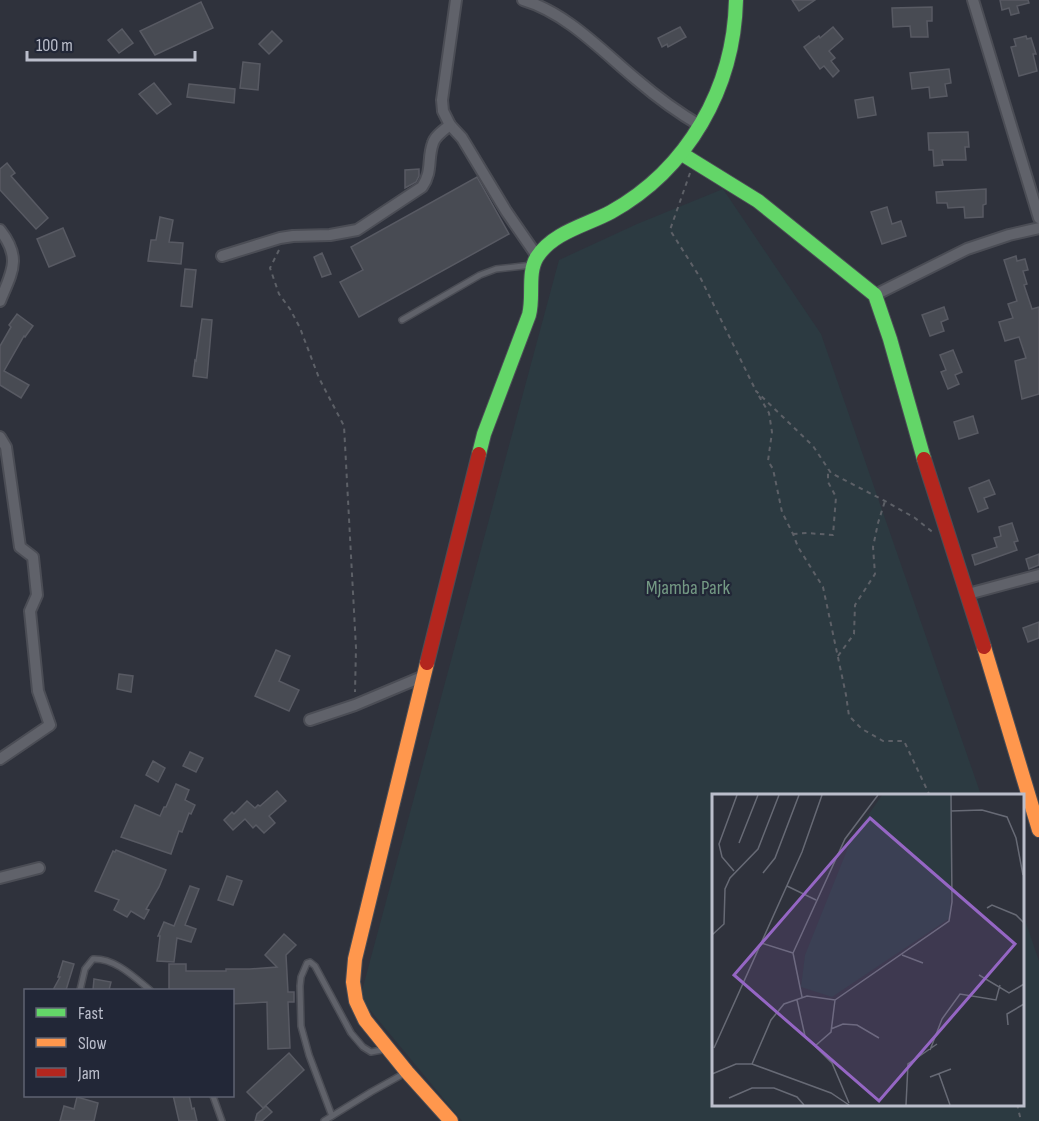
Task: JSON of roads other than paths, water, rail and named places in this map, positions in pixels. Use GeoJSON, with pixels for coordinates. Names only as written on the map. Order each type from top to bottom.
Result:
{"type":"FeatureCollection","features":[{"type":"Feature","properties":{"kind":"main road"},"geometry":{"type":"LineString","coordinates":[[451,1121],[365,1020],[356,1001],[353,982],[355,959],[484,434],[527,322],[536,260],[552,242],[625,203],[663,174],[682,154],[713,105],[724,78],[729,58],[736,0]]}},
{"type":"Feature","properties":{"kind":"main road"},"geometry":{"type":"LineString","coordinates":[[682,154],[758,201],[876,296],[1039,830]]}},
{"type":"Feature","properties":{"kind":"street"},"geometry":{"type":"LineString","coordinates":[[456,0],[442,100],[443,111],[450,125],[462,138],[536,260]]}},
{"type":"Feature","properties":{"kind":"street"},"geometry":{"type":"LineString","coordinates":[[523,0],[560,18],[604,51],[670,108],[701,126]]}},
{"type":"Feature","properties":{"kind":"street"},"geometry":{"type":"LineString","coordinates":[[973,0],[1039,218]]}},
{"type":"Feature","properties":{"kind":"street"},"geometry":{"type":"LineString","coordinates":[[222,256],[286,237],[330,235],[357,230],[422,187],[427,179],[433,143],[438,135],[450,125]]}},
{"type":"Feature","properties":{"kind":"street"},"geometry":{"type":"LineString","coordinates":[[876,296],[967,249],[1039,228]]}},
{"type":"Feature","properties":{"kind":"street"},"geometry":{"type":"LineString","coordinates":[[0,230],[8,239],[14,267],[0,301]]}},
{"type":"Feature","properties":{"kind":"street"},"geometry":{"type":"LineString","coordinates":[[0,437],[6,447],[20,547],[33,557],[37,594],[30,611],[38,691],[50,725],[0,759]]}},
{"type":"Feature","properties":{"kind":"street"},"geometry":{"type":"LineString","coordinates":[[968,594],[1039,575]]}},
{"type":"Feature","properties":{"kind":"street"},"geometry":{"type":"LineString","coordinates":[[310,720],[355,705],[424,676]]}},
{"type":"Feature","properties":{"kind":"street"},"geometry":{"type":"LineString","coordinates":[[0,878],[39,868]]}},
{"type":"Feature","properties":{"kind":"lane"},"geometry":{"type":"LineString","coordinates":[[402,320],[480,275],[536,260]]}},
{"type":"Feature","properties":{"kind":"lane"},"geometry":{"type":"LineString","coordinates":[[80,989],[85,969],[93,959],[102,958],[129,973],[149,989]]}},
{"type":"Feature","properties":{"kind":"lane"},"geometry":{"type":"LineString","coordinates":[[332,1116],[309,1055],[301,1026],[300,986],[307,963],[310,962],[315,966],[351,1033],[363,1047],[371,1052],[388,1048]]}},
{"type":"Feature","properties":{"kind":"lane"},"geometry":{"type":"LineString","coordinates":[[324,1121],[407,1072]]}},
{"type":"Feature","properties":{"kind":"lane"},"geometry":{"type":"LineString","coordinates":[[214,1097],[222,1121]]}},
{"type":"Feature","properties":{"kind":"park label","name":"Mjamba Park"},"geometry":{"type":"Point","coordinates":[688,587]}}]}
